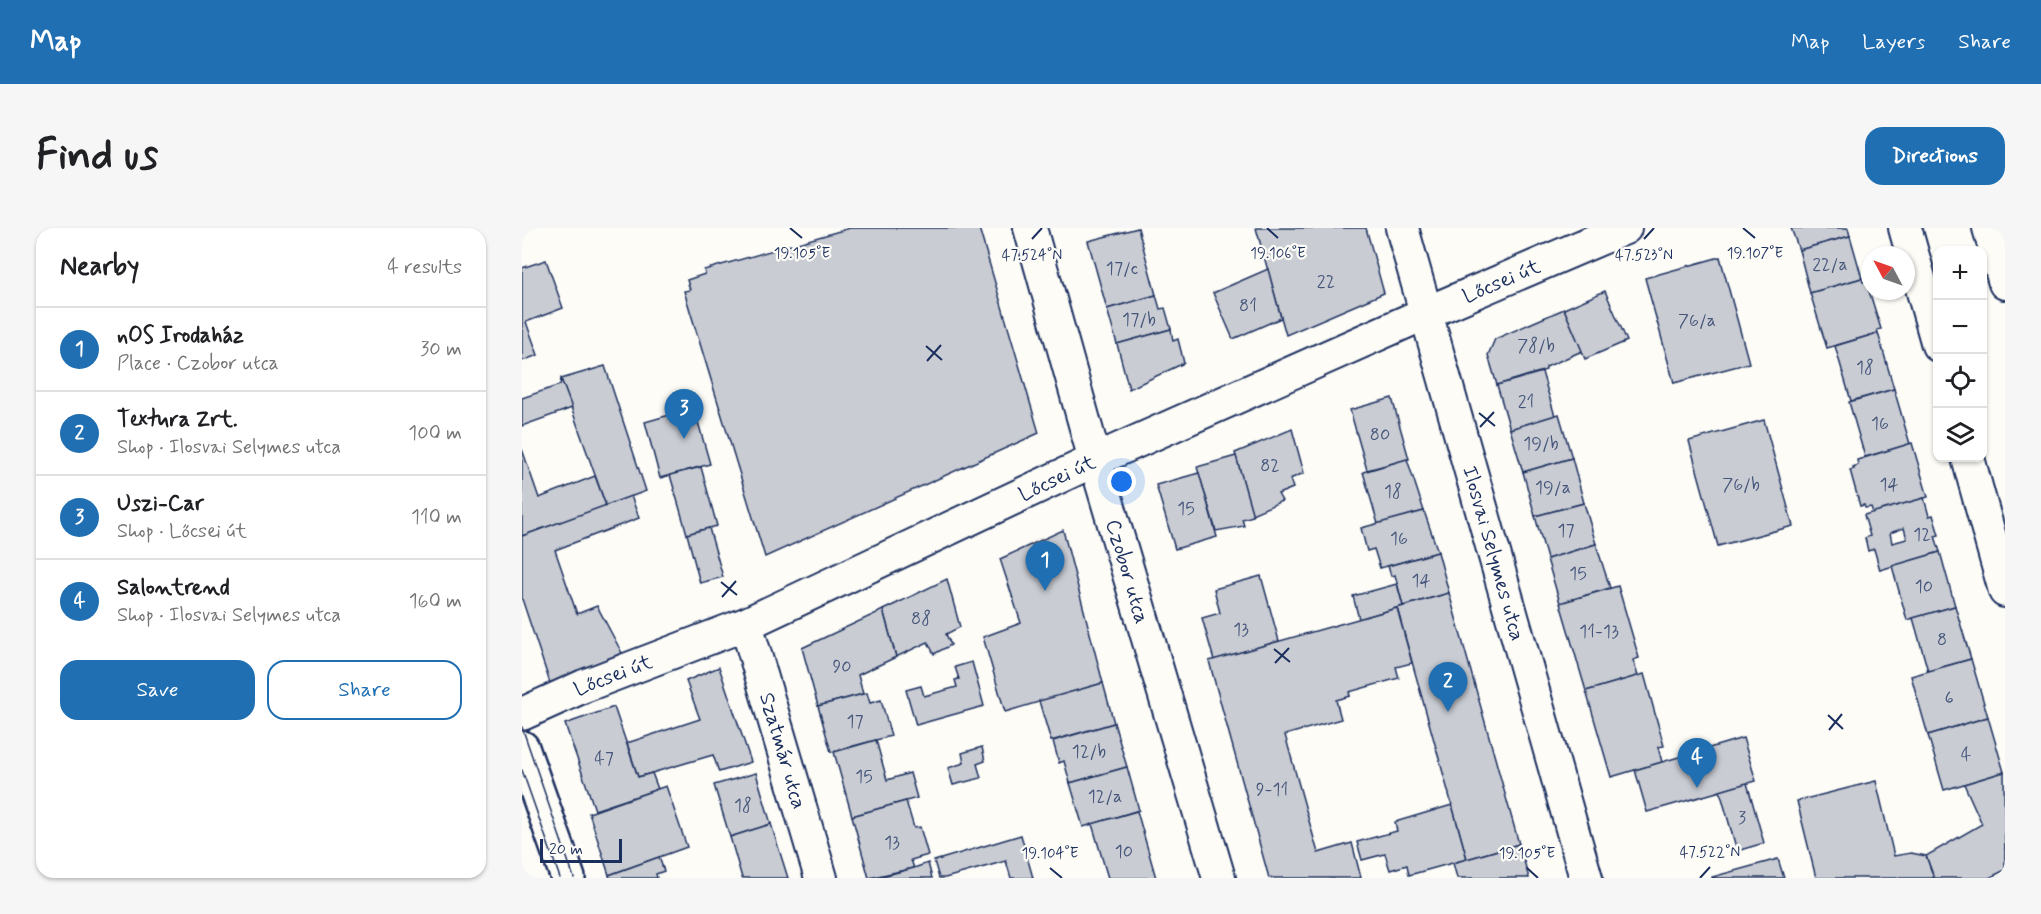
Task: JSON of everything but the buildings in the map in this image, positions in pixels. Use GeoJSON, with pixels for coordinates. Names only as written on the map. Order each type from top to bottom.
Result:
{"type":"FeatureCollection","features":[{"type":"Feature","properties":{"kind":"street","name":"Czobor utca"},"geometry":{"type":"LineString","coordinates":[[1030,228],[1095,459],[1219,878]]}},
{"type":"Feature","properties":{"kind":"street","name":"Ilosvai Selymes utca"},"geometry":{"type":"LineString","coordinates":[[1402,228],[1586,878]]}},
{"type":"Feature","properties":{"kind":"street","name":"Lőcsei út"},"geometry":{"type":"LineString","coordinates":[[522,714],[584,686],[746,624],[1095,459],[1625,228]]}},
{"type":"Feature","properties":{"kind":"street"},"geometry":{"type":"LineString","coordinates":[[1905,228],[1933,327]]}},
{"type":"Feature","properties":{"kind":"street"},"geometry":{"type":"LineString","coordinates":[[1989,228],[2005,283]]}},
{"type":"Feature","properties":{"kind":"street"},"geometry":{"type":"LineString","coordinates":[[1969,462],[2005,591]]}},
{"type":"Feature","properties":{"kind":"street","name":"Szatmár utca"},"geometry":{"type":"LineString","coordinates":[[746,624],[821,878]]}},
{"type":"Feature","properties":{"kind":"street"},"geometry":{"type":"LineString","coordinates":[[522,748],[568,878]]}},
{"type":"Feature","properties":{"kind":"tram line"},"geometry":{"type":"LineString","coordinates":[[522,727],[574,878]]}},
{"type":"Feature","properties":{"kind":"tram line"},"geometry":{"type":"LineString","coordinates":[[522,770],[560,878]]}},
{"type":"Feature","properties":{"kind":"place","name":"Uszi-Car"},"geometry":{"type":"Point","coordinates":[684,439]}},
{"type":"Feature","properties":{"kind":"place","name":"nOS Irodaház"},"geometry":{"type":"Point","coordinates":[1045,591]}},
{"type":"Feature","properties":{"kind":"place","name":"Textura Zrt."},"geometry":{"type":"Point","coordinates":[1448,712]}},
{"type":"Feature","properties":{"kind":"place","name":"Salontrend"},"geometry":{"type":"Point","coordinates":[1697,788]}}]}
